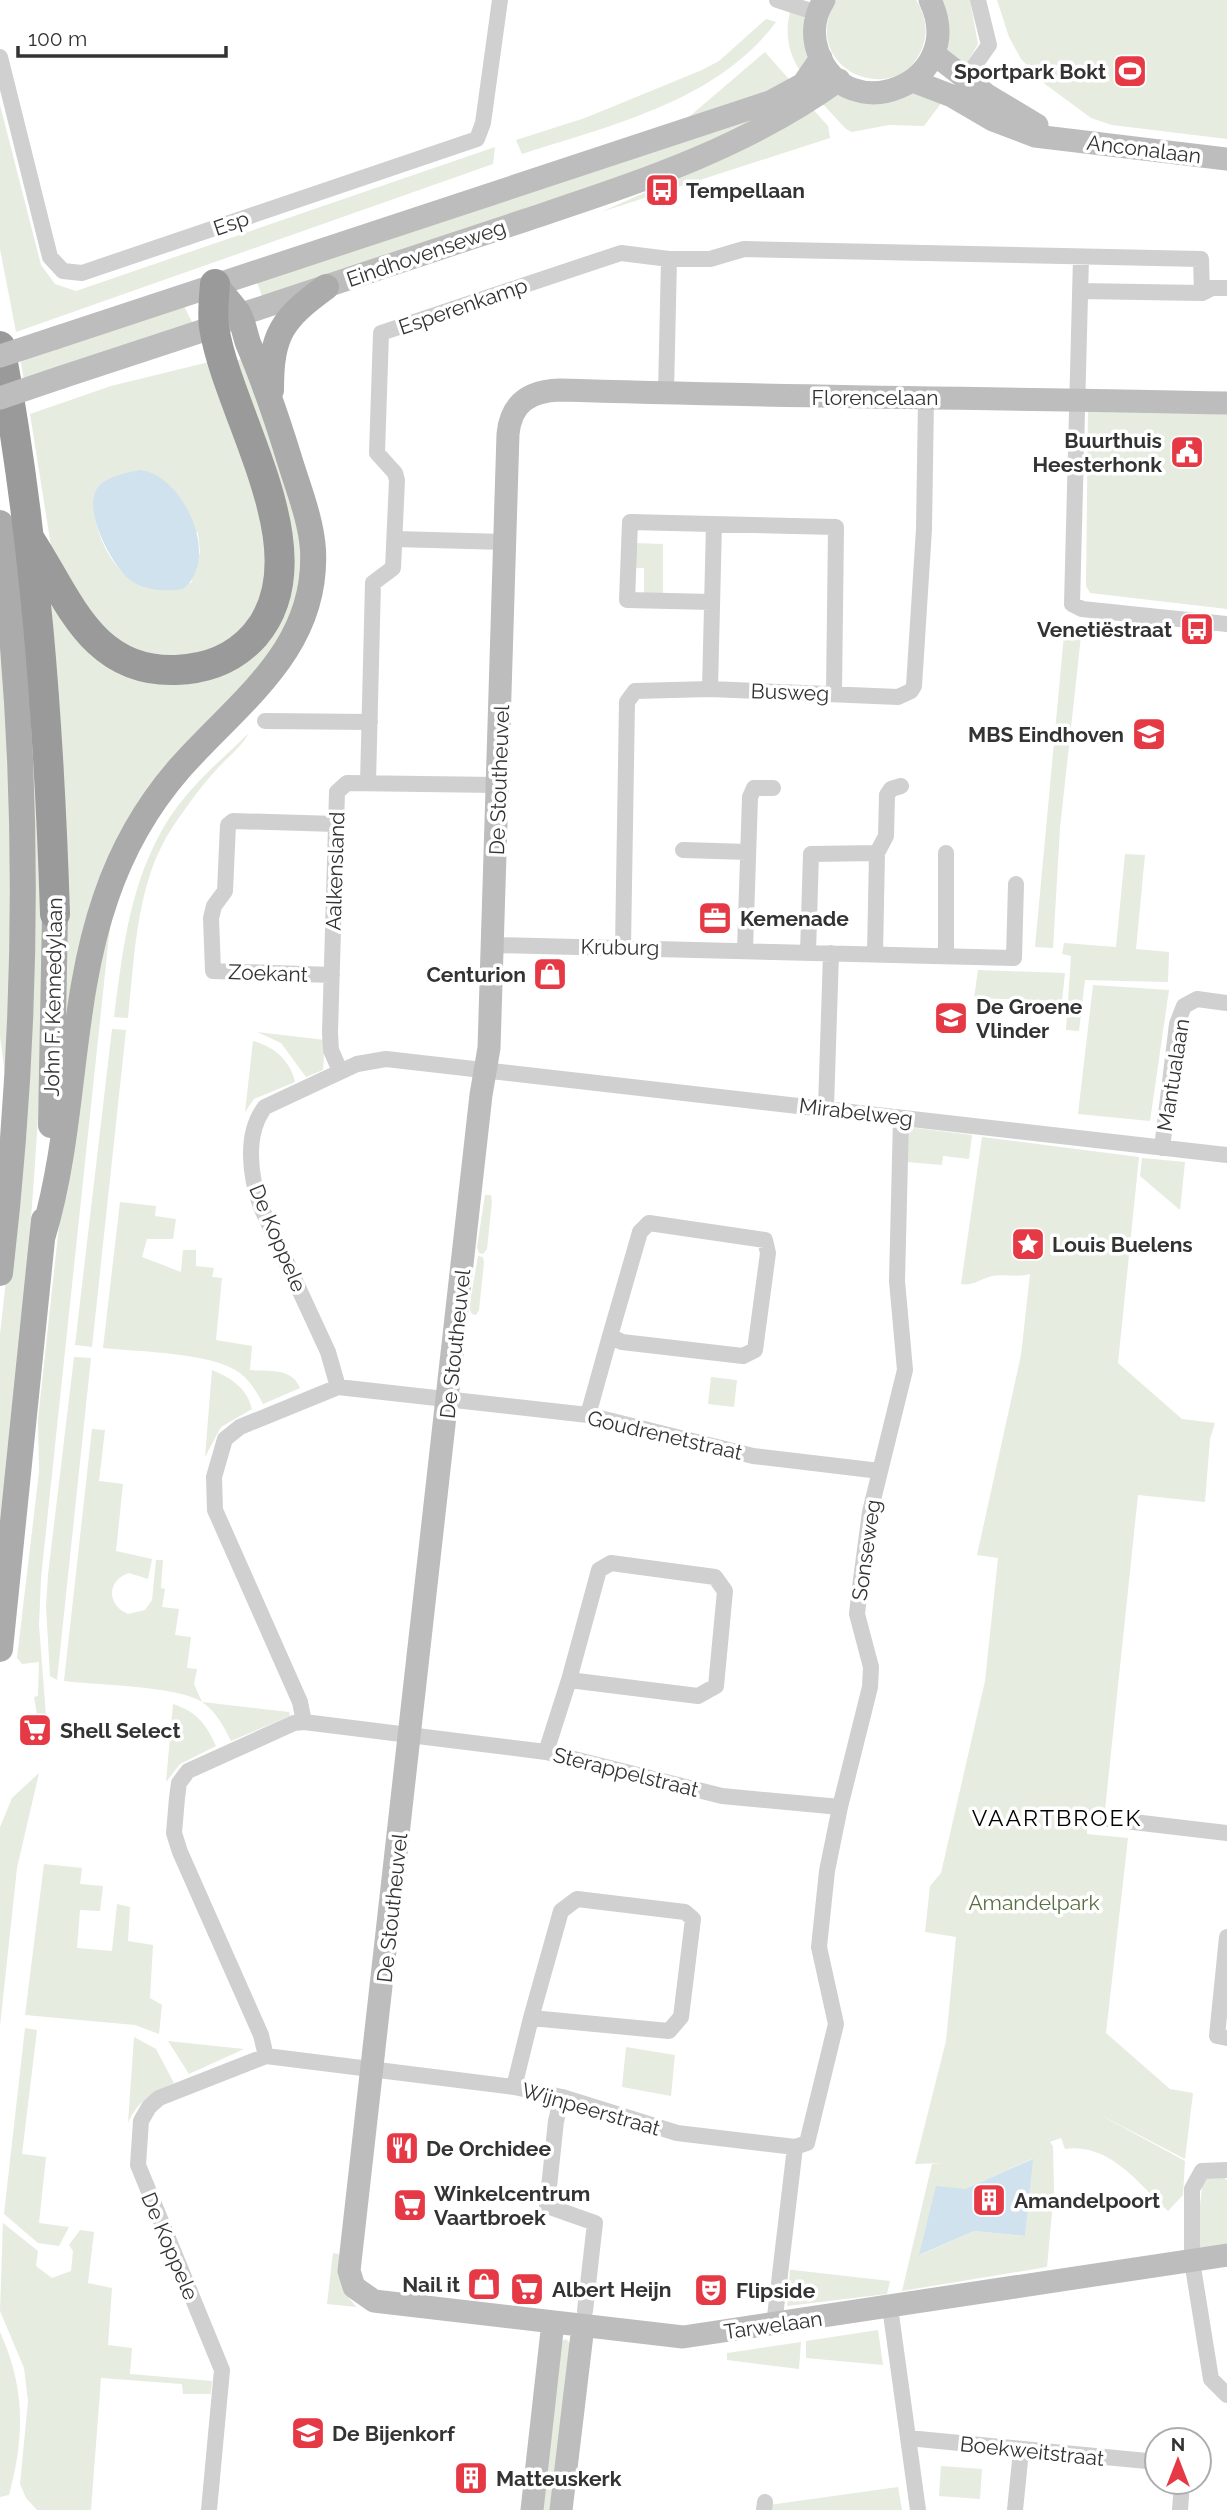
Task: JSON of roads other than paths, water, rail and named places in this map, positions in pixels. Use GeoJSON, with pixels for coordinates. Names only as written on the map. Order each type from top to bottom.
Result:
{"type":"FeatureCollection","features":[{"type":"Feature","properties":{"kind":"highway"},"geometry":{"type":"LineString","coordinates":[[32,541],[83,627],[118,658],[148,668],[193,669],[222,660],[247,644],[263,626],[275,604],[280,575],[279,532],[227,321],[215,284]]}},
{"type":"Feature","properties":{"kind":"highway","name":"John F. Kennedylaan"},"geometry":{"type":"LineString","coordinates":[[0,346],[32,541],[51,779],[55,914]]}},
{"type":"Feature","properties":{"kind":"main road"},"geometry":{"type":"LineString","coordinates":[[271,399],[271,364],[279,331],[298,307],[326,287]]}},
{"type":"Feature","properties":{"kind":"main road"},"geometry":{"type":"LineString","coordinates":[[43,1235],[57,1189],[82,1003],[106,897],[132,835],[150,807],[178,770],[271,673],[299,630],[309,598],[313,549],[309,525],[271,399],[227,321]]}},
{"type":"Feature","properties":{"kind":"main road","name":"John F. Kennedylaan"},"geometry":{"type":"LineString","coordinates":[[0,523],[15,664],[25,874],[23,982],[15,1121],[1,1262]]}},
{"type":"Feature","properties":{"kind":"main road","name":"John F. Kennedylaan"},"geometry":{"type":"LineString","coordinates":[[0,1649],[43,1235],[52,1121],[55,914]]}},
{"type":"Feature","properties":{"kind":"main road"},"geometry":{"type":"LineString","coordinates":[[0,1083],[1,1262]]}},
{"type":"Feature","properties":{"kind":"street","name":"Esp"},"geometry":{"type":"LineString","coordinates":[[0,57],[50,257],[63,271],[73,274],[477,139],[483,123],[500,0]]}},
{"type":"Feature","properties":{"kind":"street"},"geometry":{"type":"LineString","coordinates":[[778,0],[820,7],[815,36],[821,58],[839,80],[856,90],[876,93],[896,90],[914,81],[934,54],[938,26],[930,0]]}},
{"type":"Feature","properties":{"kind":"street"},"geometry":{"type":"LineString","coordinates":[[965,79],[989,44],[978,0]]}},
{"type":"Feature","properties":{"kind":"street","name":"Anconalaan"},"geometry":{"type":"LineString","coordinates":[[934,54],[965,79],[1060,139]]}},
{"type":"Feature","properties":{"kind":"street","name":"Eindhovenseweg"},"geometry":{"type":"LineString","coordinates":[[0,356],[770,102],[803,84],[821,58]]}},
{"type":"Feature","properties":{"kind":"street","name":"Eindhovenseweg"},"geometry":{"type":"LineString","coordinates":[[0,398],[655,176],[722,150],[790,114],[839,80]]}},
{"type":"Feature","properties":{"kind":"street","name":"Anconalaan"},"geometry":{"type":"LineString","coordinates":[[914,81],[947,94],[974,111],[1021,132],[1227,159]]}},
{"type":"Feature","properties":{"kind":"street","name":"Esperenkamp"},"geometry":{"type":"LineString","coordinates":[[368,783],[373,583],[393,568],[397,477],[377,453],[382,334],[621,253],[669,260],[710,259],[744,248],[1201,260],[1202,293]]}},
{"type":"Feature","properties":{"kind":"street"},"geometry":{"type":"LineString","coordinates":[[1081,257],[1072,604],[1082,609],[1227,624]]}},
{"type":"Feature","properties":{"kind":"street"},"geometry":{"type":"LineString","coordinates":[[666,393],[669,260]]}},
{"type":"Feature","properties":{"kind":"street"},"geometry":{"type":"LineString","coordinates":[[1080,291],[1202,293],[1212,288],[1227,289]]}},
{"type":"Feature","properties":{"kind":"street","name":"Florencelaan"},"geometry":{"type":"LineString","coordinates":[[525,398],[548,391],[1227,403]]}},
{"type":"Feature","properties":{"kind":"street","name":"De Stoutheuvel"},"geometry":{"type":"LineString","coordinates":[[357,2290],[351,2280],[349,2266],[412,1735],[486,1070],[494,944],[509,422],[514,409],[525,398]]}},
{"type":"Feature","properties":{"kind":"street","name":"Busweg"},"geometry":{"type":"LineString","coordinates":[[623,947],[627,702],[635,691],[710,689],[898,696],[911,691],[914,686],[924,529],[926,399]]}},
{"type":"Feature","properties":{"kind":"street"},"geometry":{"type":"LineString","coordinates":[[712,602],[627,600],[630,522],[836,527],[834,694]]}},
{"type":"Feature","properties":{"kind":"street"},"geometry":{"type":"LineString","coordinates":[[710,689],[714,524]]}},
{"type":"Feature","properties":{"kind":"street"},"geometry":{"type":"LineString","coordinates":[[395,539],[505,542]]}},
{"type":"Feature","properties":{"kind":"street"},"geometry":{"type":"LineString","coordinates":[[265,721],[370,722]]}},
{"type":"Feature","properties":{"kind":"street","name":"Aalkensland"},"geometry":{"type":"LineString","coordinates":[[340,1071],[330,1044],[337,792],[347,783],[498,785]]}},
{"type":"Feature","properties":{"kind":"street"},"geometry":{"type":"LineString","coordinates":[[875,954],[877,853],[886,836],[887,795],[891,789],[901,786]]}},
{"type":"Feature","properties":{"kind":"street"},"geometry":{"type":"LineString","coordinates":[[745,950],[750,797],[754,788],[773,788]]}},
{"type":"Feature","properties":{"kind":"street","name":"Zoekant"},"geometry":{"type":"LineString","coordinates":[[332,975],[213,971],[211,918],[214,906],[225,891],[228,825],[233,821],[336,824]]}},
{"type":"Feature","properties":{"kind":"street"},"geometry":{"type":"LineString","coordinates":[[683,850],[748,852]]}},
{"type":"Feature","properties":{"kind":"street"},"geometry":{"type":"LineString","coordinates":[[808,952],[811,854],[877,853]]}},
{"type":"Feature","properties":{"kind":"street"},"geometry":{"type":"LineString","coordinates":[[946,853],[946,956]]}},
{"type":"Feature","properties":{"kind":"street","name":"Kruburg"},"geometry":{"type":"LineString","coordinates":[[494,944],[1014,958],[1016,884]]}},
{"type":"Feature","properties":{"kind":"street"},"geometry":{"type":"LineString","coordinates":[[825,1108],[831,953]]}},
{"type":"Feature","properties":{"kind":"street","name":"Mantualaan"},"geometry":{"type":"LineString","coordinates":[[1162,1148],[1177,1024],[1184,1006],[1197,999],[1227,1003]]}},
{"type":"Feature","properties":{"kind":"street","name":"De Koppele"},"geometry":{"type":"LineString","coordinates":[[338,1387],[328,1352],[261,1207],[254,1186],[251,1165],[258,1117],[265,1107],[340,1071],[376,1059],[486,1070]]}},
{"type":"Feature","properties":{"kind":"street","name":"Mirabelweg"},"geometry":{"type":"LineString","coordinates":[[486,1070],[1227,1155]]}},
{"type":"Feature","properties":{"kind":"street","name":"Sonseweg"},"geometry":{"type":"LineString","coordinates":[[774,2325],[801,2145],[836,2024],[819,1947],[827,1871],[839,1807],[870,1687],[871,1667],[857,1614],[870,1512],[905,1370],[897,1281],[901,1118]]}},
{"type":"Feature","properties":{"kind":"street"},"geometry":{"type":"LineString","coordinates":[[588,1415],[610,1336],[640,1232],[649,1223],[765,1240],[766,1266],[755,1350],[751,1353],[743,1356],[622,1342],[610,1336]]}},
{"type":"Feature","properties":{"kind":"street"},"geometry":{"type":"LineString","coordinates":[[304,1722],[300,1702],[215,1510],[214,1477],[225,1439],[240,1427],[338,1387],[449,1400]]}},
{"type":"Feature","properties":{"kind":"street","name":"Goudrenetstraat"},"geometry":{"type":"LineString","coordinates":[[449,1400],[588,1415],[753,1456],[880,1471]]}},
{"type":"Feature","properties":{"kind":"street"},"geometry":{"type":"LineString","coordinates":[[546,1752],[599,1570],[611,1563],[715,1577],[725,1591],[716,1686],[698,1696],[569,1680]]}},
{"type":"Feature","properties":{"kind":"street"},"geometry":{"type":"LineString","coordinates":[[266,2056],[261,2035],[180,1852],[174,1833],[179,1783],[188,1771],[284,1727],[304,1722],[412,1735]]}},
{"type":"Feature","properties":{"kind":"street","name":"Sterappelstraat"},"geometry":{"type":"LineString","coordinates":[[412,1735],[546,1752],[722,1796],[839,1807]]}},
{"type":"Feature","properties":{"kind":"street"},"geometry":{"type":"LineString","coordinates":[[1108,1819],[1227,1833]]}},
{"type":"Feature","properties":{"kind":"street"},"geometry":{"type":"LineString","coordinates":[[514,2087],[531,2018],[561,1911],[577,1899],[685,1912],[693,1919],[681,2017],[669,2031],[531,2018]]}},
{"type":"Feature","properties":{"kind":"street"},"geometry":{"type":"LineString","coordinates":[[1227,1937],[1217,2036],[1227,2038]]}},
{"type":"Feature","properties":{"kind":"street","name":"De Koppele"},"geometry":{"type":"LineString","coordinates":[[209,2510],[222,2370],[144,2185],[138,2165],[139,2133],[149,2107],[159,2098],[254,2058],[266,2056],[373,2070]]}},
{"type":"Feature","properties":{"kind":"street","name":"Wijnpeerstraat"},"geometry":{"type":"LineString","coordinates":[[373,2070],[514,2087],[562,2097],[677,2133],[801,2145]]}},
{"type":"Feature","properties":{"kind":"street"},"geometry":{"type":"LineString","coordinates":[[561,2510],[595,2223],[547,2206],[556,2122],[562,2097]]}},
{"type":"Feature","properties":{"kind":"street"},"geometry":{"type":"LineString","coordinates":[[1227,2170],[1202,2171],[1194,2182],[1192,2261],[1211,2379],[1227,2395]]}},
{"type":"Feature","properties":{"kind":"street","name":"Tarwelaan"},"geometry":{"type":"LineString","coordinates":[[357,2290],[369,2299],[381,2302],[553,2322],[584,2318],[683,2337],[890,2308],[1227,2255]]}},
{"type":"Feature","properties":{"kind":"street"},"geometry":{"type":"LineString","coordinates":[[890,2308],[918,2510]]}},
{"type":"Feature","properties":{"kind":"street"},"geometry":{"type":"LineString","coordinates":[[532,2510],[553,2322]]}},
{"type":"Feature","properties":{"kind":"street","name":"Boekweitstraat"},"geometry":{"type":"LineString","coordinates":[[908,2438],[1143,2461]]}},
{"type":"Feature","properties":{"kind":"street"},"geometry":{"type":"LineString","coordinates":[[1015,2510],[1021,2451]]}},
{"type":"Feature","properties":{"kind":"water"},"geometry":{"type":"Polygon","coordinates":[[[139,470],[155,475],[170,486],[183,501],[192,519],[198,539],[199,558],[194,575],[183,589],[155,589],[130,580],[107,550],[101,536],[93,508],[94,495],[99,486],[112,477],[139,470]]]}},
{"type":"Feature","properties":{"kind":"water"},"geometry":{"type":"Polygon","coordinates":[[[1033,2159],[1025,2236],[974,2231],[919,2255],[936,2186],[965,2189],[1033,2159]]]}},
{"type":"Feature","properties":{"kind":"place","name":"Sportpark Bokt"},"geometry":{"type":"Point","coordinates":[1130,71]}},
{"type":"Feature","properties":{"kind":"place","name":"Tempellaan"},"geometry":{"type":"Point","coordinates":[662,190]}},
{"type":"Feature","properties":{"kind":"place","name":"Buurthuis Heesterhonk"},"geometry":{"type":"Point","coordinates":[1187,452]}},
{"type":"Feature","properties":{"kind":"place","name":"Venetiëstraat"},"geometry":{"type":"Point","coordinates":[1197,629]}},
{"type":"Feature","properties":{"kind":"place","name":"MBS Eindhoven"},"geometry":{"type":"Point","coordinates":[1149,734]}},
{"type":"Feature","properties":{"kind":"place","name":"Kemenade"},"geometry":{"type":"Point","coordinates":[715,918]}},
{"type":"Feature","properties":{"kind":"place","name":"Centurion"},"geometry":{"type":"Point","coordinates":[550,974]}},
{"type":"Feature","properties":{"kind":"place","name":"De Groene Vlinder"},"geometry":{"type":"Point","coordinates":[951,1018]}},
{"type":"Feature","properties":{"kind":"place","name":"Louis Buelens"},"geometry":{"type":"Point","coordinates":[1028,1244]}},
{"type":"Feature","properties":{"kind":"place","name":"Shell Select"},"geometry":{"type":"Point","coordinates":[35,1730]}},
{"type":"Feature","properties":{"kind":"place","name":"De Orchidee"},"geometry":{"type":"Point","coordinates":[402,2148]}},
{"type":"Feature","properties":{"kind":"place","name":"Amandelpoort"},"geometry":{"type":"Point","coordinates":[989,2200]}},
{"type":"Feature","properties":{"kind":"place","name":"Winkelcentrum Vaartbroek"},"geometry":{"type":"Point","coordinates":[410,2205]}},
{"type":"Feature","properties":{"kind":"place","name":"Nail it"},"geometry":{"type":"Point","coordinates":[484,2284]}},
{"type":"Feature","properties":{"kind":"place","name":"Albert Heijn"},"geometry":{"type":"Point","coordinates":[527,2289]}},
{"type":"Feature","properties":{"kind":"place","name":"Flipside"},"geometry":{"type":"Point","coordinates":[711,2290]}},
{"type":"Feature","properties":{"kind":"place","name":"De Bijenkorf"},"geometry":{"type":"Point","coordinates":[308,2433]}},
{"type":"Feature","properties":{"kind":"place","name":"Matteuskerk"},"geometry":{"type":"Point","coordinates":[471,2478]}},
{"type":"Feature","properties":{"kind":"district","name":"VAARTBROEK"},"geometry":{"type":"Point","coordinates":[1057,1817]}},
{"type":"Feature","properties":{"kind":"park label","name":"Amandelpark"},"geometry":{"type":"Point","coordinates":[1034,1902]}}]}
